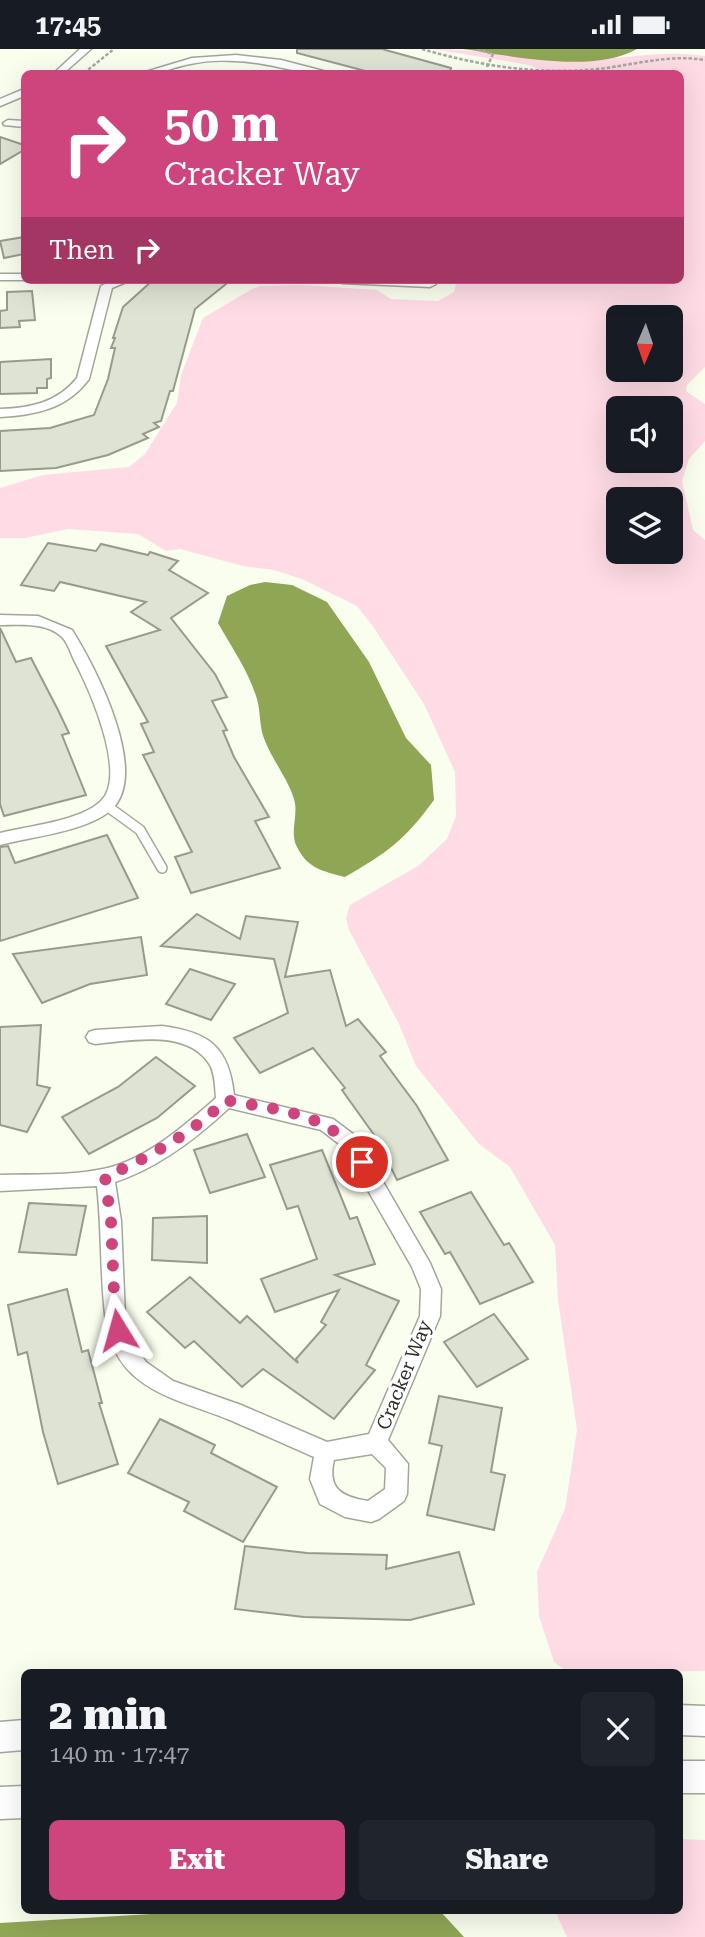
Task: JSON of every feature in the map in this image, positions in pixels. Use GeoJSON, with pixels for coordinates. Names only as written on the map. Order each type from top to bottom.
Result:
{"type":"FeatureCollection","features":[{"type":"Feature","properties":{"kind":"street"},"geometry":{"type":"LineString","coordinates":[[62,70],[86,49]]}},
{"type":"Feature","properties":{"kind":"street"},"geometry":{"type":"LineString","coordinates":[[155,70],[194,52],[251,54],[315,70]]}},
{"type":"Feature","properties":{"kind":"street"},"geometry":{"type":"LineString","coordinates":[[0,103],[21,93]]}},
{"type":"Feature","properties":{"kind":"street"},"geometry":{"type":"LineString","coordinates":[[8,123],[21,124]]}},
{"type":"Feature","properties":{"kind":"street"},"geometry":{"type":"LineString","coordinates":[[0,277],[21,277]]}},
{"type":"Feature","properties":{"kind":"street"},"geometry":{"type":"LineString","coordinates":[[103,284],[113,284]]}},
{"type":"Feature","properties":{"kind":"street"},"geometry":{"type":"LineString","coordinates":[[0,413],[38,409],[75,391],[83,379],[107,286]]}},
{"type":"Feature","properties":{"kind":"street"},"geometry":{"type":"LineString","coordinates":[[0,620],[51,624],[66,633],[113,734],[119,777],[118,793],[107,806],[0,839]]}},
{"type":"Feature","properties":{"kind":"street"},"geometry":{"type":"LineString","coordinates":[[0,1183],[105,1177],[139,1162],[201,1124],[226,1100],[219,1062],[201,1044],[174,1033],[95,1037]]}},
{"type":"Feature","properties":{"kind":"street","name":"Cracker Way"},"geometry":{"type":"LineString","coordinates":[[226,1100],[326,1123],[350,1142],[420,1263],[431,1289],[430,1316],[376,1443]]}},
{"type":"Feature","properties":{"kind":"street"},"geometry":{"type":"LineString","coordinates":[[105,1177],[111,1221],[115,1316],[122,1344],[139,1369],[166,1388],[234,1412],[326,1452]]}},
{"type":"Feature","properties":{"kind":"street","name":"Cracker Way"},"geometry":{"type":"LineString","coordinates":[[376,1443],[397,1464],[396,1494],[371,1512],[339,1507],[322,1489],[320,1471],[326,1452],[376,1443]]}},
{"type":"Feature","properties":{"kind":"street"},"geometry":{"type":"LineString","coordinates":[[683,1720],[705,1721]]}},
{"type":"Feature","properties":{"kind":"street"},"geometry":{"type":"LineString","coordinates":[[0,1737],[21,1735]]}},
{"type":"Feature","properties":{"kind":"street"},"geometry":{"type":"LineString","coordinates":[[683,1777],[705,1777]]}},
{"type":"Feature","properties":{"kind":"street"},"geometry":{"type":"LineString","coordinates":[[0,1803],[21,1802]]}},
{"type":"Feature","properties":{"kind":"lane"},"geometry":{"type":"LineString","coordinates":[[107,806],[141,830],[162,868]]}},
{"type":"Feature","properties":{"kind":"path"},"geometry":{"type":"LineString","coordinates":[[88,70],[114,49]]}},
{"type":"Feature","properties":{"kind":"path"},"geometry":{"type":"LineString","coordinates":[[422,49],[487,67],[576,70],[684,57],[705,60]]}},
{"type":"Feature","properties":{"kind":"path"},"geometry":{"type":"LineString","coordinates":[[477,49],[493,54],[487,67]]}},
{"type":"Feature","properties":{"kind":"shaded area"},"geometry":{"type":"Polygon","coordinates":[[[433,49],[559,60],[595,60],[657,54],[705,56],[705,367],[687,385],[686,391],[705,404],[705,441],[689,459],[682,481],[693,530],[705,540],[705,1671],[564,1669],[554,1662],[539,1616],[537,1572],[565,1509],[577,1430],[558,1300],[555,1245],[510,1167],[479,1144],[416,1066],[399,1024],[349,930],[346,918],[350,905],[418,866],[447,839],[456,816],[455,772],[424,704],[357,606],[302,579],[180,549],[166,551],[138,534],[68,529],[25,538],[0,538],[0,488],[43,475],[129,467],[145,454],[177,403],[181,375],[203,318],[261,286],[300,285],[377,290],[391,299],[438,301],[454,292],[456,284],[684,284],[684,70],[542,70],[529,65],[433,49]]]}},
{"type":"Feature","properties":{"kind":"shaded area"},"geometry":{"type":"Polygon","coordinates":[[[463,49],[637,49],[598,61],[575,62],[528,59],[463,49]]]}},
{"type":"Feature","properties":{"kind":"shaded area"},"geometry":{"type":"Polygon","coordinates":[[[265,582],[292,585],[327,602],[369,662],[406,738],[431,765],[434,800],[394,845],[345,877],[311,865],[297,847],[294,835],[294,799],[265,741],[257,699],[249,678],[218,623],[227,596],[250,585],[265,582]]]}},
{"type":"Feature","properties":{"kind":"shaded area"},"geometry":{"type":"Polygon","coordinates":[[[683,1839],[705,1840],[705,1937],[567,1937],[556,1914],[683,1914],[683,1839]]]}},
{"type":"Feature","properties":{"kind":"shaded area"},"geometry":{"type":"Polygon","coordinates":[[[152,1914],[443,1914],[464,1937],[0,1937],[0,1923],[152,1914]]]}},
{"type":"Feature","properties":{"kind":"building"},"geometry":{"type":"Polygon","coordinates":[[[297,49],[382,49],[451,68],[362,70],[297,53],[297,49]]]}},
{"type":"Feature","properties":{"kind":"building"},"geometry":{"type":"Polygon","coordinates":[[[0,137],[21,144],[21,152],[0,164],[0,137]]]}},
{"type":"Feature","properties":{"kind":"building"},"geometry":{"type":"Polygon","coordinates":[[[21,238],[21,255],[4,258],[0,241],[21,238]]]}},
{"type":"Feature","properties":{"kind":"building"},"geometry":{"type":"Polygon","coordinates":[[[149,284],[226,284],[195,309],[173,391],[170,391],[161,421],[154,423],[159,427],[143,434],[148,438],[108,455],[56,468],[0,471],[0,431],[50,428],[94,415],[108,379],[115,348],[111,348],[113,338],[123,307],[149,284]]]}},
{"type":"Feature","properties":{"kind":"building"},"geometry":{"type":"Polygon","coordinates":[[[32,291],[35,320],[19,321],[20,327],[0,328],[0,311],[7,310],[7,292],[32,291]]]}},
{"type":"Feature","properties":{"kind":"building"},"geometry":{"type":"Polygon","coordinates":[[[51,359],[51,378],[47,379],[47,388],[37,388],[37,393],[0,394],[0,362],[51,359]]]}},
{"type":"Feature","properties":{"kind":"building"},"geometry":{"type":"Polygon","coordinates":[[[48,543],[96,551],[101,544],[148,555],[150,552],[178,561],[169,570],[208,593],[171,618],[215,674],[227,697],[212,701],[227,730],[223,731],[234,757],[269,817],[255,821],[280,868],[191,893],[175,857],[192,852],[143,755],[154,752],[141,724],[148,722],[106,646],[160,630],[131,612],[146,602],[60,582],[54,591],[21,585],[48,543]]]}},
{"type":"Feature","properties":{"kind":"building"},"geometry":{"type":"Polygon","coordinates":[[[0,628],[16,662],[31,658],[58,710],[69,733],[62,735],[86,795],[4,816],[0,804],[0,628]]]}},
{"type":"Feature","properties":{"kind":"building"},"geometry":{"type":"Polygon","coordinates":[[[107,835],[138,898],[0,941],[0,847],[8,846],[15,863],[107,835]]]}},
{"type":"Feature","properties":{"kind":"building"},"geometry":{"type":"Polygon","coordinates":[[[197,914],[240,939],[246,916],[298,922],[285,977],[330,970],[346,1026],[358,1019],[386,1052],[380,1056],[417,1106],[448,1160],[397,1180],[377,1139],[342,1090],[345,1088],[313,1048],[260,1073],[234,1038],[288,1013],[274,959],[161,946],[197,914]]]}},
{"type":"Feature","properties":{"kind":"building"},"geometry":{"type":"Polygon","coordinates":[[[141,937],[147,975],[90,984],[42,1003],[13,954],[141,937]]]}},
{"type":"Feature","properties":{"kind":"building"},"geometry":{"type":"Polygon","coordinates":[[[190,969],[235,984],[211,1020],[166,1004],[190,969]]]}},
{"type":"Feature","properties":{"kind":"building"},"geometry":{"type":"Polygon","coordinates":[[[41,1025],[37,1085],[50,1088],[27,1132],[0,1125],[0,1027],[41,1025]]]}},
{"type":"Feature","properties":{"kind":"building"},"geometry":{"type":"Polygon","coordinates":[[[156,1057],[195,1086],[157,1118],[89,1154],[62,1117],[118,1087],[156,1057]]]}},
{"type":"Feature","properties":{"kind":"building"},"geometry":{"type":"Polygon","coordinates":[[[247,1134],[265,1177],[210,1193],[194,1150],[247,1134]]]}},
{"type":"Feature","properties":{"kind":"building"},"geometry":{"type":"Polygon","coordinates":[[[322,1150],[350,1219],[357,1217],[375,1264],[335,1275],[399,1301],[366,1365],[375,1370],[334,1419],[263,1369],[242,1387],[194,1341],[185,1348],[147,1312],[190,1277],[240,1323],[247,1316],[298,1363],[296,1359],[326,1325],[321,1322],[339,1290],[275,1312],[261,1279],[317,1259],[298,1206],[287,1209],[270,1165],[322,1150]]]}},
{"type":"Feature","properties":{"kind":"building"},"geometry":{"type":"Polygon","coordinates":[[[471,1192],[504,1245],[509,1243],[533,1282],[480,1304],[450,1252],[445,1254],[420,1212],[471,1192]]]}},
{"type":"Feature","properties":{"kind":"building"},"geometry":{"type":"Polygon","coordinates":[[[29,1203],[86,1206],[76,1255],[19,1252],[29,1203]]]}},
{"type":"Feature","properties":{"kind":"building"},"geometry":{"type":"Polygon","coordinates":[[[207,1216],[207,1263],[152,1260],[153,1218],[207,1216]]]}},
{"type":"Feature","properties":{"kind":"building"},"geometry":{"type":"Polygon","coordinates":[[[67,1289],[82,1352],[88,1350],[102,1403],[99,1403],[118,1464],[58,1484],[43,1432],[27,1352],[18,1355],[8,1305],[67,1289]]]}},
{"type":"Feature","properties":{"kind":"building"},"geometry":{"type":"Polygon","coordinates":[[[494,1314],[528,1359],[477,1387],[444,1342],[494,1314]]]}},
{"type":"Feature","properties":{"kind":"building"},"geometry":{"type":"Polygon","coordinates":[[[439,1396],[502,1408],[491,1472],[505,1475],[494,1530],[427,1515],[442,1446],[429,1443],[439,1396]]]}},
{"type":"Feature","properties":{"kind":"building"},"geometry":{"type":"Polygon","coordinates":[[[160,1419],[215,1445],[211,1453],[277,1487],[243,1542],[184,1511],[189,1502],[128,1473],[160,1419]]]}},
{"type":"Feature","properties":{"kind":"building"},"geometry":{"type":"Polygon","coordinates":[[[245,1546],[307,1553],[387,1555],[386,1569],[459,1552],[474,1604],[410,1620],[304,1617],[235,1609],[245,1546]]]}},
{"type":"Feature","properties":{"kind":"route"},"geometry":{"type":"LineString","coordinates":[[118,1330],[111,1221],[105,1177],[139,1162],[201,1124],[226,1100],[326,1123],[350,1142],[362,1162]]}}]}
